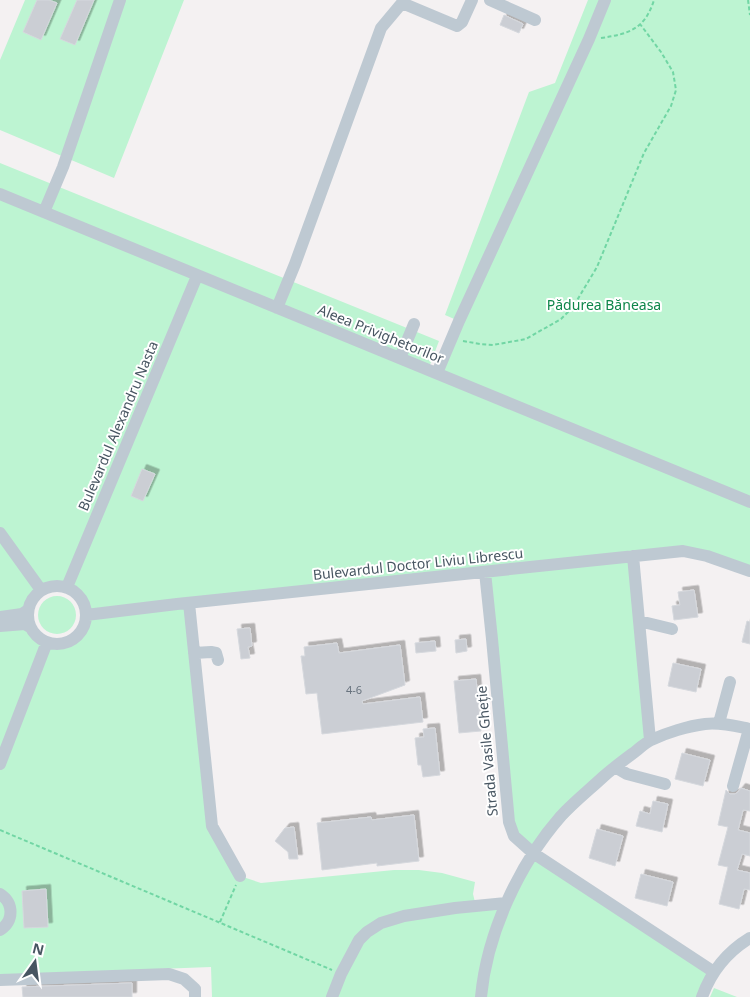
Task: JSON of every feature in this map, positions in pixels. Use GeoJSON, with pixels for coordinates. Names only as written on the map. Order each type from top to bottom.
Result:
{"type":"FeatureCollection","features":[{"type":"Feature","properties":{"kind":"street"},"geometry":{"type":"LineString","coordinates":[[44,212],[63,167],[120,0]]}},
{"type":"Feature","properties":{"kind":"street"},"geometry":{"type":"LineString","coordinates":[[277,308],[381,28],[402,3],[456,26],[462,22],[472,0]]}},
{"type":"Feature","properties":{"kind":"street"},"geometry":{"type":"LineString","coordinates":[[490,0],[535,20]]}},
{"type":"Feature","properties":{"kind":"street"},"geometry":{"type":"LineString","coordinates":[[437,373],[605,0]]}},
{"type":"Feature","properties":{"kind":"street","name":"Aleea Privighetorilor"},"geometry":{"type":"LineString","coordinates":[[0,194],[750,502]]}},
{"type":"Feature","properties":{"kind":"street","name":"Bulevardul Alexandru Nasta"},"geometry":{"type":"LineString","coordinates":[[67,587],[197,276]]}},
{"type":"Feature","properties":{"kind":"street"},"geometry":{"type":"LineString","coordinates":[[400,358],[414,324]]}},
{"type":"Feature","properties":{"kind":"street"},"geometry":{"type":"LineString","coordinates":[[0,533],[41,590]]}},
{"type":"Feature","properties":{"kind":"street","name":"Bulevardul Doctor Liviu Librescu"},"geometry":{"type":"LineString","coordinates":[[86,615],[683,551],[706,556],[750,571]]}},
{"type":"Feature","properties":{"kind":"street"},"geometry":{"type":"LineString","coordinates":[[633,556],[650,740]]}},
{"type":"Feature","properties":{"kind":"street","name":"Strada Vasile Gheție"},"geometry":{"type":"LineString","coordinates":[[485,572],[509,822],[514,836],[533,853],[714,972]]}},
{"type":"Feature","properties":{"kind":"street"},"geometry":{"type":"LineString","coordinates":[[52,586],[67,587],[77,594],[83,602],[86,615],[84,624],[81,631],[67,642],[58,644],[48,642],[39,638],[30,626],[28,610],[31,600],[41,590],[52,586]]}},
{"type":"Feature","properties":{"kind":"street"},"geometry":{"type":"LineString","coordinates":[[189,603],[212,826],[240,876]]}},
{"type":"Feature","properties":{"kind":"street"},"geometry":{"type":"LineString","coordinates":[[0,617],[22,614],[28,610]]}},
{"type":"Feature","properties":{"kind":"street"},"geometry":{"type":"LineString","coordinates":[[639,621],[672,629]]}},
{"type":"Feature","properties":{"kind":"street"},"geometry":{"type":"LineString","coordinates":[[0,626],[25,624],[30,626]]}},
{"type":"Feature","properties":{"kind":"street"},"geometry":{"type":"LineString","coordinates":[[0,764],[48,642]]}},
{"type":"Feature","properties":{"kind":"street"},"geometry":{"type":"LineString","coordinates":[[194,654],[216,653],[218,660]]}},
{"type":"Feature","properties":{"kind":"street"},"geometry":{"type":"LineString","coordinates":[[720,723],[730,682]]}},
{"type":"Feature","properties":{"kind":"street"},"geometry":{"type":"LineString","coordinates":[[480,997],[487,961],[497,926],[506,903],[533,853],[562,815],[615,767],[650,740],[689,727],[720,723],[750,729],[733,786]]}},
{"type":"Feature","properties":{"kind":"street"},"geometry":{"type":"LineString","coordinates":[[615,767],[626,774],[665,784]]}},
{"type":"Feature","properties":{"kind":"street"},"geometry":{"type":"LineString","coordinates":[[0,894],[9,902],[11,909],[8,923],[0,930]]}},
{"type":"Feature","properties":{"kind":"street"},"geometry":{"type":"LineString","coordinates":[[332,997],[341,974],[360,940],[367,932],[381,923],[404,916],[446,909],[506,903]]}},
{"type":"Feature","properties":{"kind":"street"},"geometry":{"type":"LineString","coordinates":[[702,997],[714,972],[731,952],[750,938]]}},
{"type":"Feature","properties":{"kind":"street"},"geometry":{"type":"LineString","coordinates":[[0,980],[169,974],[184,979],[195,989],[195,997]]}},
{"type":"Feature","properties":{"kind":"path"},"geometry":{"type":"LineString","coordinates":[[589,39],[620,35],[630,31],[640,24],[651,9],[654,0]]}},
{"type":"Feature","properties":{"kind":"path"},"geometry":{"type":"LineString","coordinates":[[748,0],[750,15]]}},
{"type":"Feature","properties":{"kind":"path"},"geometry":{"type":"LineString","coordinates":[[452,339],[493,345],[526,338],[561,319],[573,307],[580,296],[597,267],[644,153],[671,106],[676,90],[672,72],[661,52],[640,24]]}},
{"type":"Feature","properties":{"kind":"path"},"geometry":{"type":"LineString","coordinates":[[0,830],[341,974]]}},
{"type":"Feature","properties":{"kind":"path"},"geometry":{"type":"LineString","coordinates":[[220,923],[240,876]]}},
{"type":"Feature","properties":{"kind":"green space"},"geometry":{"type":"Polygon","coordinates":[[[25,0],[184,0],[114,178],[0,130],[0,60],[25,0]]]}},
{"type":"Feature","properties":{"kind":"green space","name":"Pădurea Băneasa"},"geometry":{"type":"Polygon","coordinates":[[[588,0],[750,0],[750,571],[707,556],[633,556],[650,740],[615,767],[534,853],[714,972],[702,997],[212,997],[211,967],[0,975],[0,163],[439,341],[428,370],[437,373],[459,321],[445,315],[529,92],[555,83],[588,0]],[[485,572],[189,603],[212,825],[240,876],[261,883],[394,870],[419,870],[442,873],[475,882],[473,894],[476,906],[506,902],[533,853],[514,836],[485,572]],[[52,586],[40,592],[32,600],[29,620],[32,630],[39,638],[48,643],[60,644],[72,640],[80,632],[85,623],[85,612],[82,602],[75,593],[65,587],[52,586]]]}},
{"type":"Feature","properties":{"kind":"green space"},"geometry":{"type":"Polygon","coordinates":[[[57,596],[70,602],[76,615],[70,628],[57,634],[44,628],[38,615],[44,602],[57,596]]]}},
{"type":"Feature","properties":{"kind":"green space"},"geometry":{"type":"Polygon","coordinates":[[[714,988],[737,997],[710,997],[714,988]]]}},
{"type":"Feature","properties":{"kind":"building"},"geometry":{"type":"Polygon","coordinates":[[[37,0],[49,0],[57,3],[41,40],[23,32],[37,0]]]}},
{"type":"Feature","properties":{"kind":"building"},"geometry":{"type":"Polygon","coordinates":[[[77,0],[94,0],[75,45],[60,39],[77,0]]]}},
{"type":"Feature","properties":{"kind":"building"},"geometry":{"type":"Polygon","coordinates":[[[504,15],[523,24],[519,33],[500,25],[504,15]]]}},
{"type":"Feature","properties":{"kind":"building"},"geometry":{"type":"Polygon","coordinates":[[[142,469],[155,474],[143,501],[131,496],[142,469]]]}},
{"type":"Feature","properties":{"kind":"building"},"geometry":{"type":"Polygon","coordinates":[[[694,590],[698,617],[674,620],[672,606],[680,605],[678,592],[694,590]]]}},
{"type":"Feature","properties":{"kind":"building"},"geometry":{"type":"Polygon","coordinates":[[[747,621],[750,622],[750,644],[742,642],[747,621]]]}},
{"type":"Feature","properties":{"kind":"building"},"geometry":{"type":"Polygon","coordinates":[[[250,628],[252,646],[248,647],[250,658],[241,659],[237,629],[250,628]]]}},
{"type":"Feature","properties":{"kind":"building"},"geometry":{"type":"Polygon","coordinates":[[[466,639],[467,651],[456,653],[455,640],[466,639]]]}},
{"type":"Feature","properties":{"kind":"building"},"geometry":{"type":"Polygon","coordinates":[[[435,641],[436,651],[416,653],[415,643],[435,641]]]}},
{"type":"Feature","properties":{"kind":"building"},"geometry":{"type":"Polygon","coordinates":[[[337,643],[339,653],[400,645],[405,685],[362,701],[363,704],[420,697],[423,722],[322,734],[317,693],[306,694],[301,656],[305,656],[304,647],[337,643]]]}},
{"type":"Feature","properties":{"kind":"building"},"geometry":{"type":"Polygon","coordinates":[[[673,663],[701,669],[696,692],[668,686],[673,663]]]}},
{"type":"Feature","properties":{"kind":"building"},"geometry":{"type":"Polygon","coordinates":[[[476,679],[481,731],[459,733],[454,681],[476,679]]]}},
{"type":"Feature","properties":{"kind":"building"},"geometry":{"type":"Polygon","coordinates":[[[435,728],[440,775],[423,777],[421,765],[418,765],[415,738],[424,737],[423,729],[435,728]]]}},
{"type":"Feature","properties":{"kind":"building"},"geometry":{"type":"Polygon","coordinates":[[[682,753],[710,760],[703,786],[675,779],[682,753]]]}},
{"type":"Feature","properties":{"kind":"building"},"geometry":{"type":"Polygon","coordinates":[[[741,788],[750,791],[750,811],[743,810],[738,830],[750,833],[750,856],[742,854],[737,870],[750,873],[750,890],[744,889],[739,909],[719,904],[728,867],[718,865],[728,827],[718,825],[726,790],[730,794],[735,794],[741,788]]]}},
{"type":"Feature","properties":{"kind":"building"},"geometry":{"type":"Polygon","coordinates":[[[653,801],[668,804],[662,832],[636,826],[640,811],[650,814],[653,801]]]}},
{"type":"Feature","properties":{"kind":"building"},"geometry":{"type":"Polygon","coordinates":[[[414,815],[419,861],[377,866],[377,863],[322,870],[317,823],[371,817],[372,820],[414,815]]]}},
{"type":"Feature","properties":{"kind":"building"},"geometry":{"type":"Polygon","coordinates":[[[294,827],[298,859],[289,859],[288,852],[275,841],[285,828],[294,827]]]}},
{"type":"Feature","properties":{"kind":"building"},"geometry":{"type":"Polygon","coordinates":[[[597,829],[623,836],[615,866],[589,858],[597,829]]]}},
{"type":"Feature","properties":{"kind":"building"},"geometry":{"type":"Polygon","coordinates":[[[641,874],[673,882],[667,906],[635,898],[641,874]]]}},
{"type":"Feature","properties":{"kind":"building"},"geometry":{"type":"Polygon","coordinates":[[[46,889],[48,927],[24,928],[22,891],[46,889]]]}},
{"type":"Feature","properties":{"kind":"building"},"geometry":{"type":"Polygon","coordinates":[[[132,983],[132,997],[23,997],[22,987],[132,983]]]}}]}
